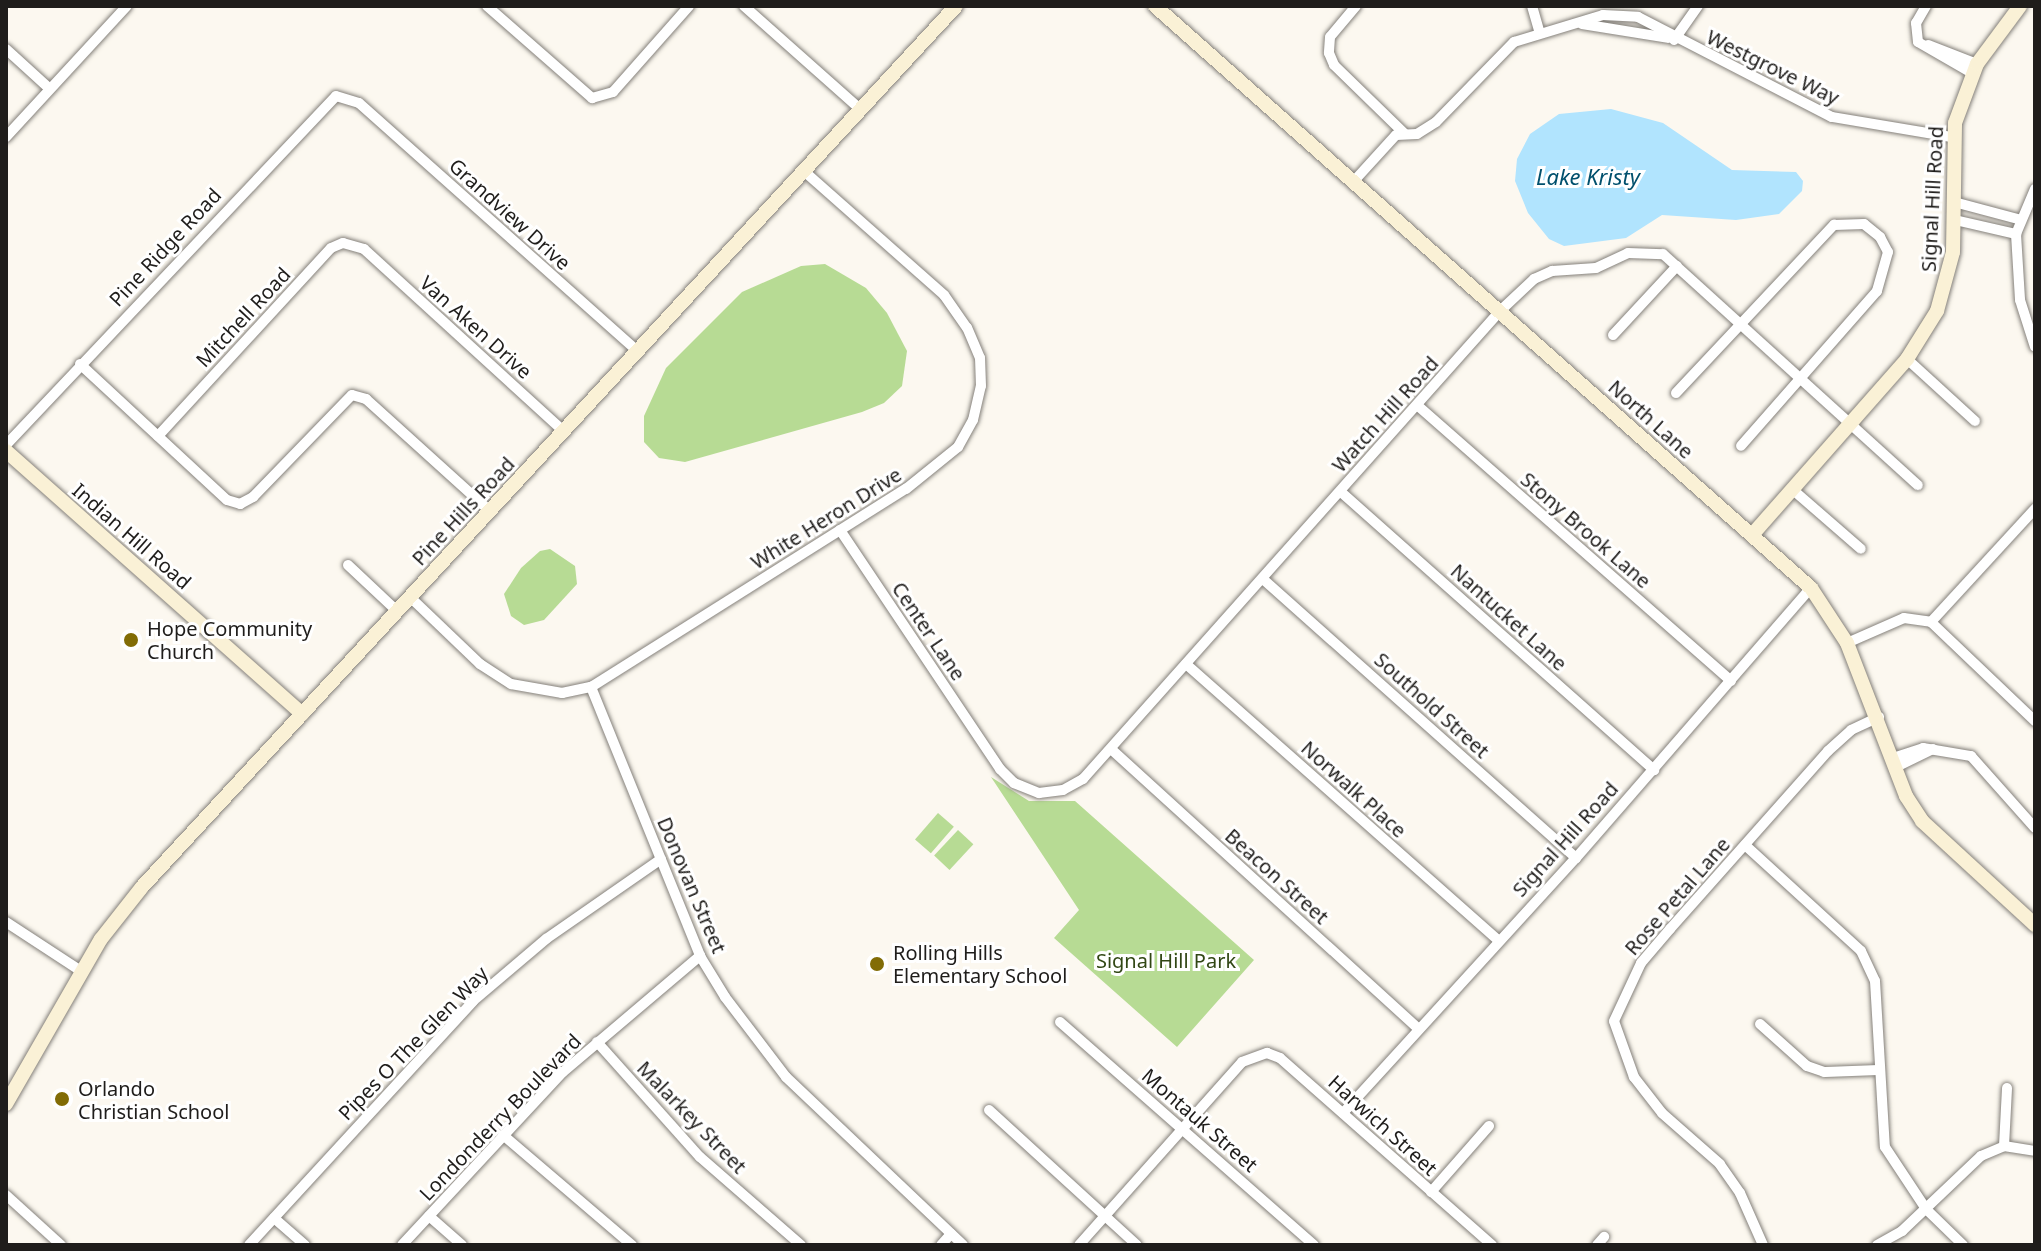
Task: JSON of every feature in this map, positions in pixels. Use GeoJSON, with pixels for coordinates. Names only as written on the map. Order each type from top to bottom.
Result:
{"type":"FeatureCollection","features":[{"type":"Feature","properties":{"kind":"street"},"geometry":{"type":"LineString","coordinates":[[6,137],[127,6]]}},
{"type":"Feature","properties":{"kind":"street"},"geometry":{"type":"LineString","coordinates":[[487,6],[592,98],[613,92],[689,6]]}},
{"type":"Feature","properties":{"kind":"street"},"geometry":{"type":"LineString","coordinates":[[744,6],[861,110]]}},
{"type":"Feature","properties":{"kind":"street","name":"Pine Hills Road"},"geometry":{"type":"LineString","coordinates":[[6,1104],[81,971],[142,887],[956,6]]}},
{"type":"Feature","properties":{"kind":"street","name":"North Lane"},"geometry":{"type":"LineString","coordinates":[[1155,6],[1811,588],[1847,643],[1879,717],[1894,762],[1922,821],[2035,925]]}},
{"type":"Feature","properties":{"kind":"street"},"geometry":{"type":"LineString","coordinates":[[1356,6],[1330,37],[1329,53],[1334,65],[1404,133]]}},
{"type":"Feature","properties":{"kind":"street"},"geometry":{"type":"LineString","coordinates":[[1532,6],[1539,31]]}},
{"type":"Feature","properties":{"kind":"street"},"geometry":{"type":"LineString","coordinates":[[1674,40],[1698,6]]}},
{"type":"Feature","properties":{"kind":"street"},"geometry":{"type":"LineString","coordinates":[[1926,6],[1916,23],[1918,42],[1975,69]]}},
{"type":"Feature","properties":{"kind":"street","name":"Signal Hill Road"},"geometry":{"type":"LineString","coordinates":[[1752,535],[1907,359],[1948,282],[1955,220],[1952,137],[1975,69],[2020,6]]}},
{"type":"Feature","properties":{"kind":"street","name":"Westgrove Way"},"geometry":{"type":"LineString","coordinates":[[1354,181],[1387,142],[1404,133],[1428,128],[1492,59],[1539,31],[1622,14],[1832,117],[1952,137]]}},
{"type":"Feature","properties":{"kind":"street"},"geometry":{"type":"LineString","coordinates":[[6,49],[50,89]]}},
{"type":"Feature","properties":{"kind":"street","name":"Pine Ridge Road"},"geometry":{"type":"LineString","coordinates":[[6,448],[80,364],[327,100],[346,95],[359,103]]}},
{"type":"Feature","properties":{"kind":"street","name":"Grandview Drive"},"geometry":{"type":"LineString","coordinates":[[359,103],[637,351]]}},
{"type":"Feature","properties":{"kind":"street","name":"White Heron Drive"},"geometry":{"type":"LineString","coordinates":[[410,597],[480,664],[511,684],[562,693],[591,687],[931,472],[958,447],[977,409],[980,358],[944,295],[804,171]]}},
{"type":"Feature","properties":{"kind":"street"},"geometry":{"type":"LineString","coordinates":[[2035,189],[2018,219],[2016,234],[2020,300],[2035,347]]}},
{"type":"Feature","properties":{"kind":"street"},"geometry":{"type":"LineString","coordinates":[[1954,202],[2018,219]]}},
{"type":"Feature","properties":{"kind":"street"},"geometry":{"type":"LineString","coordinates":[[1955,220],[2016,234]]}},
{"type":"Feature","properties":{"kind":"street"},"geometry":{"type":"LineString","coordinates":[[1676,393],[1834,225],[1864,224],[1880,237],[1888,252],[1877,291],[1741,446]]}},
{"type":"Feature","properties":{"kind":"street","name":"Mitchell Road"},"geometry":{"type":"LineString","coordinates":[[158,436],[331,248],[352,244],[364,249]]}},
{"type":"Feature","properties":{"kind":"street","name":"Van Aken Drive"},"geometry":{"type":"LineString","coordinates":[[364,249],[563,431]]}},
{"type":"Feature","properties":{"kind":"street","name":"Watch Hill Road"},"geometry":{"type":"LineString","coordinates":[[988,752],[1014,783],[1039,793],[1063,790],[1083,779],[1264,580],[1500,311],[1534,279],[1552,271],[1596,268],[1628,253],[1649,251],[1677,266],[1918,485]]}},
{"type":"Feature","properties":{"kind":"street"},"geometry":{"type":"LineString","coordinates":[[1613,335],[1677,266]]}},
{"type":"Feature","properties":{"kind":"street"},"geometry":{"type":"LineString","coordinates":[[1907,359],[1975,421]]}},
{"type":"Feature","properties":{"kind":"street"},"geometry":{"type":"LineString","coordinates":[[80,364],[227,500],[240,504],[253,497],[352,395],[366,399],[490,511]]}},
{"type":"Feature","properties":{"kind":"street","name":"Stony Brook Lane"},"geometry":{"type":"LineString","coordinates":[[1417,405],[1731,681]]}},
{"type":"Feature","properties":{"kind":"street","name":"Indian Hill Road"},"geometry":{"type":"LineString","coordinates":[[6,448],[302,714]]}},
{"type":"Feature","properties":{"kind":"street"},"geometry":{"type":"LineString","coordinates":[[1792,489],[1861,549]]}},
{"type":"Feature","properties":{"kind":"street","name":"Nantucket Lane"},"geometry":{"type":"LineString","coordinates":[[1341,492],[1654,770]]}},
{"type":"Feature","properties":{"kind":"street"},"geometry":{"type":"LineString","coordinates":[[1931,622],[2035,509]]}},
{"type":"Feature","properties":{"kind":"street","name":"Center Lane"},"geometry":{"type":"LineString","coordinates":[[840,530],[988,752]]}},
{"type":"Feature","properties":{"kind":"street"},"geometry":{"type":"LineString","coordinates":[[348,565],[397,611]]}},
{"type":"Feature","properties":{"kind":"street","name":"Southold Street"},"geometry":{"type":"LineString","coordinates":[[1264,580],[1576,858]]}},
{"type":"Feature","properties":{"kind":"street","name":"Signal Hill Road"},"geometry":{"type":"LineString","coordinates":[[1343,1113],[1576,858],[1811,588]]}},
{"type":"Feature","properties":{"kind":"street"},"geometry":{"type":"LineString","coordinates":[[1847,643],[1904,618],[1931,622],[2035,721]]}},
{"type":"Feature","properties":{"kind":"street","name":"Norwalk Place"},"geometry":{"type":"LineString","coordinates":[[1186,664],[1499,941]]}},
{"type":"Feature","properties":{"kind":"street","name":"Donovan Street"},"geometry":{"type":"LineString","coordinates":[[591,687],[700,956],[786,1077],[963,1245]]}},
{"type":"Feature","properties":{"kind":"street","name":"Rose Petal Lane"},"geometry":{"type":"LineString","coordinates":[[1763,1245],[1740,1193],[1720,1164],[1662,1113],[1634,1077],[1614,1021],[1641,963],[1828,751],[1851,730],[1879,717]]}},
{"type":"Feature","properties":{"kind":"street"},"geometry":{"type":"LineString","coordinates":[[1894,762],[1934,748],[1971,756],[2035,828]]}},
{"type":"Feature","properties":{"kind":"street","name":"Beacon Street"},"geometry":{"type":"LineString","coordinates":[[1111,749],[1419,1029]]}},
{"type":"Feature","properties":{"kind":"street"},"geometry":{"type":"LineString","coordinates":[[1745,845],[1861,951],[1875,981],[1885,1147],[1926,1209],[1963,1245]]}},
{"type":"Feature","properties":{"kind":"street","name":"Pipes O The Glen Way"},"geometry":{"type":"LineString","coordinates":[[249,1245],[473,1001],[546,939],[661,859]]}},
{"type":"Feature","properties":{"kind":"street"},"geometry":{"type":"LineString","coordinates":[[6,922],[81,971]]}},
{"type":"Feature","properties":{"kind":"street","name":"Londonderry Boulevard"},"geometry":{"type":"LineString","coordinates":[[402,1245],[503,1135],[597,1042],[700,956]]}},
{"type":"Feature","properties":{"kind":"street","name":"Montauk Street"},"geometry":{"type":"LineString","coordinates":[[1060,1022],[1314,1245]]}},
{"type":"Feature","properties":{"kind":"street"},"geometry":{"type":"LineString","coordinates":[[1760,1024],[1807,1066],[1824,1072],[1880,1070]]}},
{"type":"Feature","properties":{"kind":"street","name":"Malarkey Street"},"geometry":{"type":"LineString","coordinates":[[597,1042],[700,1157],[801,1245]]}},
{"type":"Feature","properties":{"kind":"street","name":"Harwich Street"},"geometry":{"type":"LineString","coordinates":[[1182,1128],[1242,1062],[1267,1053],[1280,1058],[1492,1245]]}},
{"type":"Feature","properties":{"kind":"street","name":"Pine Hills Road"},"geometry":{"type":"LineString","coordinates":[[6,1083],[29,1065]]}},
{"type":"Feature","properties":{"kind":"street"},"geometry":{"type":"LineString","coordinates":[[2004,1146],[2007,1088]]}},
{"type":"Feature","properties":{"kind":"street"},"geometry":{"type":"LineString","coordinates":[[989,1110],[1137,1245]]}},
{"type":"Feature","properties":{"kind":"street"},"geometry":{"type":"LineString","coordinates":[[1431,1192],[1489,1126]]}},
{"type":"Feature","properties":{"kind":"street"},"geometry":{"type":"LineString","coordinates":[[1079,1245],[1182,1128]]}},
{"type":"Feature","properties":{"kind":"street"},"geometry":{"type":"LineString","coordinates":[[503,1135],[632,1245]]}},
{"type":"Feature","properties":{"kind":"street"},"geometry":{"type":"LineString","coordinates":[[1877,1245],[1926,1209],[1981,1156],[2004,1146],[2035,1151]]}},
{"type":"Feature","properties":{"kind":"street"},"geometry":{"type":"LineString","coordinates":[[6,1195],[61,1245]]}},
{"type":"Feature","properties":{"kind":"street"},"geometry":{"type":"LineString","coordinates":[[429,1216],[462,1245]]}},
{"type":"Feature","properties":{"kind":"street"},"geometry":{"type":"LineString","coordinates":[[274,1218],[305,1245]]}},
{"type":"Feature","properties":{"kind":"street"},"geometry":{"type":"LineString","coordinates":[[941,1245],[951,1234]]}},
{"type":"Feature","properties":{"kind":"green space"},"geometry":{"type":"Polygon","coordinates":[[[825,264],[866,288],[887,313],[907,351],[902,386],[884,403],[862,412],[685,462],[659,458],[644,442],[644,416],[666,368],[742,292],[801,266],[825,264]]]}},
{"type":"Feature","properties":{"kind":"green space"},"geometry":{"type":"Polygon","coordinates":[[[550,549],[575,566],[577,584],[544,620],[524,625],[511,616],[504,594],[521,568],[540,551],[550,549]]]}},
{"type":"Feature","properties":{"kind":"green space","name":"Signal Hill Park"},"geometry":{"type":"Polygon","coordinates":[[[991,777],[1029,801],[1075,801],[1254,960],[1177,1047],[1054,938],[1079,910],[991,777]]]}},
{"type":"Feature","properties":{"kind":"green space"},"geometry":{"type":"Polygon","coordinates":[[[938,813],[954,827],[931,853],[915,839],[938,813]]]}},
{"type":"Feature","properties":{"kind":"green space"},"geometry":{"type":"Polygon","coordinates":[[[958,830],[973,844],[949,870],[934,856],[958,830]]]}},
{"type":"Feature","properties":{"kind":"water","name":"Lake Kristy"},"geometry":{"type":"Polygon","coordinates":[[[1611,109],[1663,123],[1732,170],[1796,172],[1803,181],[1802,191],[1779,214],[1736,220],[1662,215],[1626,238],[1564,246],[1549,239],[1528,213],[1515,181],[1517,159],[1530,134],[1559,114],[1611,109]]]}},
{"type":"Feature","properties":{"kind":"place","name":"Hope Community Church"},"geometry":{"type":"Point","coordinates":[131,640]}},
{"type":"Feature","properties":{"kind":"place","name":"Rolling Hills Elementary School"},"geometry":{"type":"Point","coordinates":[877,964]}},
{"type":"Feature","properties":{"kind":"place","name":"Orlando Christian School"},"geometry":{"type":"Point","coordinates":[62,1099]}}]}
